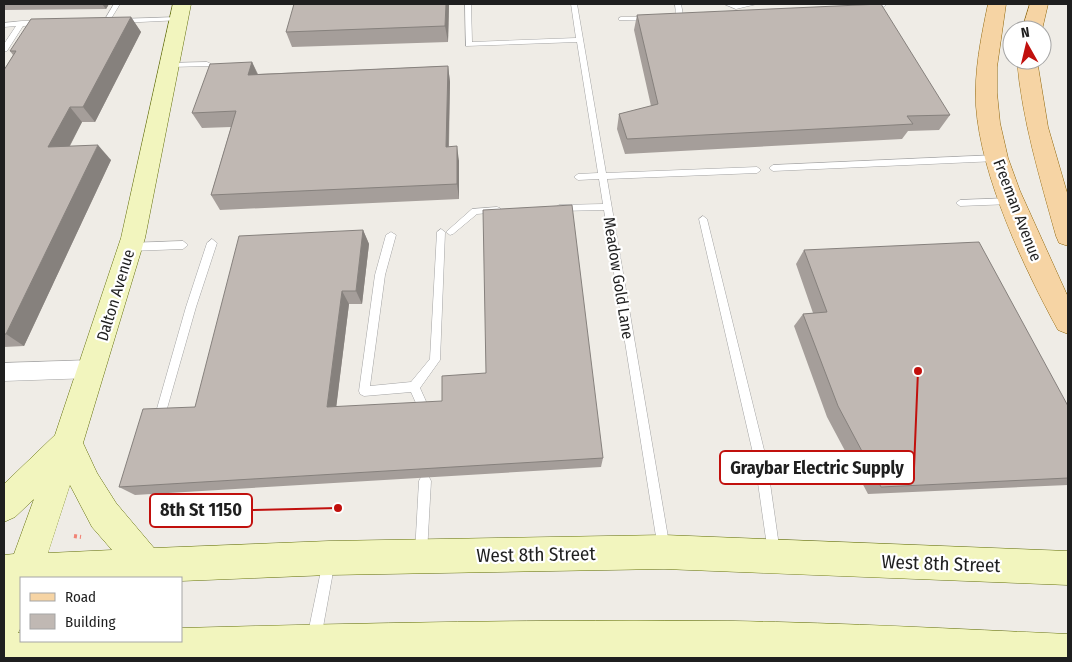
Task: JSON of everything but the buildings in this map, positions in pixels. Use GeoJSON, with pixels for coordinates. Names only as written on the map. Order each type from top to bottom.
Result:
{"type":"FeatureCollection","features":[{"type":"Feature","properties":{"kind":"main road","name":"Freeman Avenue"},"geometry":{"type":"LineString","coordinates":[[997,4],[986,70],[987,107],[997,158],[1011,201],[1041,270],[1068,322]]}},
{"type":"Feature","properties":{"kind":"main road"},"geometry":{"type":"LineString","coordinates":[[1034,20],[1038,4]]}},
{"type":"Feature","properties":{"kind":"main road","name":"Dalton Avenue"},"geometry":{"type":"LineString","coordinates":[[4,625],[18,575],[68,443],[130,247],[180,11]]}},
{"type":"Feature","properties":{"kind":"main road"},"geometry":{"type":"LineString","coordinates":[[1027,70],[1037,128],[1068,236]]}},
{"type":"Feature","properties":{"kind":"main road"},"geometry":{"type":"LineString","coordinates":[[4,506],[68,443],[86,484],[104,515],[146,565]]}},
{"type":"Feature","properties":{"kind":"main road","name":"West 8th Street"},"geometry":{"type":"LineString","coordinates":[[18,575],[146,565],[329,558],[664,552],[1068,568]]}},
{"type":"Feature","properties":{"kind":"main road"},"geometry":{"type":"LineString","coordinates":[[4,652],[89,654],[244,651],[313,643],[691,649],[885,644],[1068,652]]}},
{"type":"Feature","properties":{"kind":"street"},"geometry":{"type":"LineString","coordinates":[[4,372],[92,369]]}},
{"type":"Feature","properties":{"kind":"lane"},"geometry":{"type":"LineString","coordinates":[[107,21],[116,4]]}},
{"type":"Feature","properties":{"kind":"lane"},"geometry":{"type":"LineString","coordinates":[[468,4],[468,44],[580,40]]}},
{"type":"Feature","properties":{"kind":"lane","name":"Meadow Gold Lane"},"geometry":{"type":"LineString","coordinates":[[574,4],[664,552]]}},
{"type":"Feature","properties":{"kind":"lane"},"geometry":{"type":"LineString","coordinates":[[621,19],[677,17],[680,16],[678,4]]}},
{"type":"Feature","properties":{"kind":"lane"},"geometry":{"type":"LineString","coordinates":[[727,4],[736,7],[754,4]]}},
{"type":"Feature","properties":{"kind":"lane"},"geometry":{"type":"LineString","coordinates":[[98,21],[180,11]]}},
{"type":"Feature","properties":{"kind":"lane"},"geometry":{"type":"LineString","coordinates":[[4,25],[51,22]]}},
{"type":"Feature","properties":{"kind":"lane"},"geometry":{"type":"LineString","coordinates":[[4,49],[22,23]]}},
{"type":"Feature","properties":{"kind":"lane"},"geometry":{"type":"LineString","coordinates":[[169,65],[207,64]]}},
{"type":"Feature","properties":{"kind":"lane"},"geometry":{"type":"LineString","coordinates":[[773,168],[997,158]]}},
{"type":"Feature","properties":{"kind":"lane"},"geometry":{"type":"LineString","coordinates":[[578,178],[757,170]]}},
{"type":"Feature","properties":{"kind":"lane"},"geometry":{"type":"LineString","coordinates":[[960,203],[1011,201]]}},
{"type":"Feature","properties":{"kind":"lane"},"geometry":{"type":"LineString","coordinates":[[551,209],[608,207]]}},
{"type":"Feature","properties":{"kind":"lane"},"geometry":{"type":"LineString","coordinates":[[390,235],[380,275],[364,390],[414,387],[435,360],[445,232],[475,211],[504,210]]}},
{"type":"Feature","properties":{"kind":"lane"},"geometry":{"type":"LineString","coordinates":[[703,219],[761,462],[775,556]]}},
{"type":"Feature","properties":{"kind":"lane"},"geometry":{"type":"LineString","coordinates":[[161,412],[191,307],[212,243]]}},
{"type":"Feature","properties":{"kind":"lane"},"geometry":{"type":"LineString","coordinates":[[130,247],[183,245]]}},
{"type":"Feature","properties":{"kind":"lane"},"geometry":{"type":"LineString","coordinates":[[414,387],[424,408]]}},
{"type":"Feature","properties":{"kind":"lane"},"geometry":{"type":"LineString","coordinates":[[420,556],[425,481]]}},
{"type":"Feature","properties":{"kind":"lane"},"geometry":{"type":"LineString","coordinates":[[313,643],[329,558]]}},
{"type":"Feature","properties":{"kind":"path"},"geometry":{"type":"LineString","coordinates":[[74,536],[80,537]]}},
{"type":"Feature","properties":{"kind":"place","name":"Graybar Electric Supply"},"geometry":{"type":"Point","coordinates":[918,371]}},
{"type":"Feature","properties":{"kind":"place","name":"8th St 1150"},"geometry":{"type":"Point","coordinates":[338,508]}}]}
